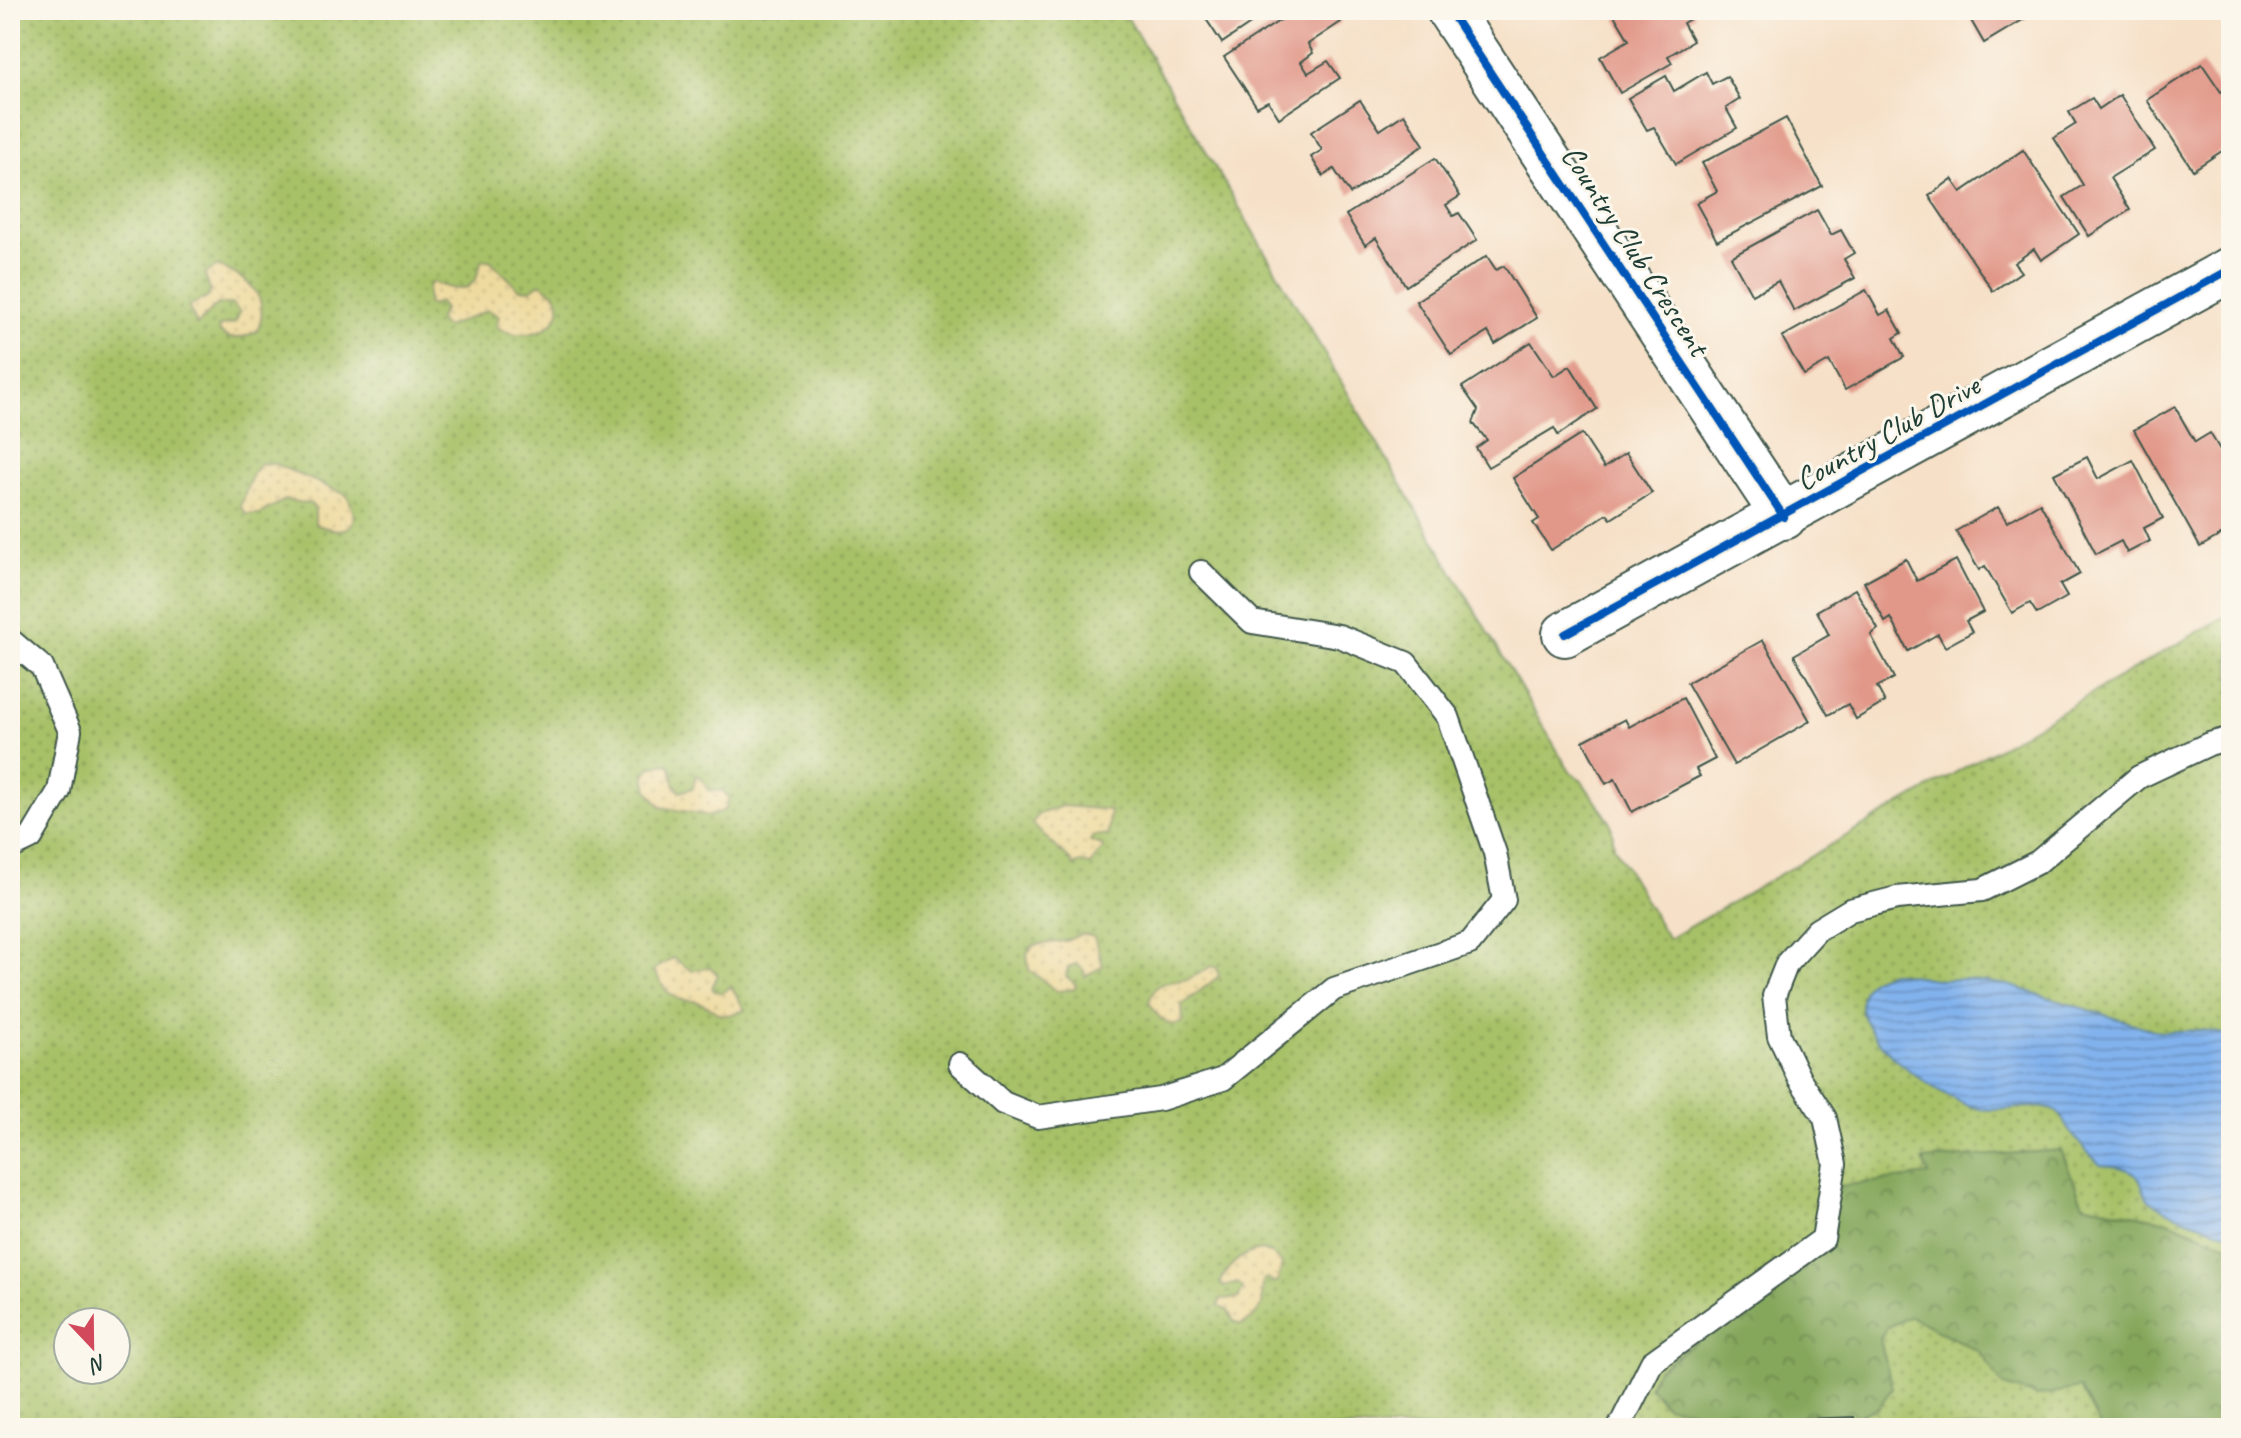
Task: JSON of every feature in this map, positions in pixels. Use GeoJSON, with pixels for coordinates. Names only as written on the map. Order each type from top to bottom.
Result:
{"type":"FeatureCollection","features":[{"type":"Feature","properties":{"kind":"street","name":"Country Club Crescent"},"geometry":{"type":"LineString","coordinates":[[1449,10],[1784,517]]}},
{"type":"Feature","properties":{"kind":"street","name":"Country Club Drive"},"geometry":{"type":"LineString","coordinates":[[1565,634],[1784,517],[2231,269]]}},
{"type":"Feature","properties":{"kind":"lane"},"geometry":{"type":"LineString","coordinates":[[960,1064],[1003,1103],[1038,1117],[1161,1099],[1223,1079],[1334,989],[1470,943],[1504,900],[1495,853],[1448,717],[1406,663],[1339,636],[1252,622],[1201,572]]}},
{"type":"Feature","properties":{"kind":"lane"},"geometry":{"type":"LineString","coordinates":[[10,640],[42,667],[70,731],[59,791],[31,838],[10,848]]}},
{"type":"Feature","properties":{"kind":"lane"},"geometry":{"type":"LineString","coordinates":[[1619,1428],[1652,1362],[1823,1239],[1835,1164],[1825,1118],[1799,1078],[1779,1036],[1774,996],[1787,963],[1817,930],[1850,910],[1897,898],[1982,890],[2038,862],[2139,777],[2209,744],[2231,738]]}},
{"type":"Feature","properties":{"kind":"green space"},"geometry":{"type":"Polygon","coordinates":[[[10,10],[1123,10],[1570,772],[1581,780],[1611,823],[1614,847],[1668,939],[2231,613],[2231,1428],[10,1428],[10,10]]]}},
{"type":"Feature","properties":{"kind":"green space"},"geometry":{"type":"Polygon","coordinates":[[[2061,1150],[2083,1204],[2168,1221],[2231,1246],[2231,1428],[2101,1428],[2080,1388],[2037,1396],[2003,1386],[1980,1352],[1910,1316],[1888,1327],[1880,1339],[1892,1388],[1878,1408],[1854,1417],[1836,1418],[1816,1413],[1791,1419],[1758,1421],[1666,1406],[1649,1386],[1657,1370],[1805,1263],[1840,1186],[1929,1175],[1923,1160],[2061,1150]]]}},
{"type":"Feature","properties":{"kind":"sand"},"geometry":{"type":"Polygon","coordinates":[[[490,260],[519,289],[530,290],[540,283],[557,295],[557,317],[550,325],[529,334],[506,332],[496,326],[499,316],[488,310],[447,327],[441,324],[439,318],[444,309],[438,302],[431,306],[427,304],[428,288],[432,282],[450,288],[465,288],[475,280],[481,261],[490,260]]]}},
{"type":"Feature","properties":{"kind":"sand"},"geometry":{"type":"Polygon","coordinates":[[[218,266],[239,276],[254,290],[261,308],[257,331],[236,338],[222,334],[218,329],[220,326],[235,323],[240,312],[232,304],[218,304],[197,325],[188,306],[208,297],[210,291],[205,274],[218,266]]]}},
{"type":"Feature","properties":{"kind":"sand"},"geometry":{"type":"Polygon","coordinates":[[[261,463],[275,464],[347,495],[352,507],[352,523],[343,529],[326,528],[315,524],[315,509],[311,504],[285,500],[259,514],[246,514],[240,506],[251,477],[261,463]]]}},
{"type":"Feature","properties":{"kind":"sand"},"geometry":{"type":"Polygon","coordinates":[[[665,763],[671,766],[674,783],[680,792],[693,788],[696,775],[701,777],[708,790],[723,791],[729,798],[725,810],[710,816],[661,807],[648,790],[645,775],[650,768],[665,763]]]}},
{"type":"Feature","properties":{"kind":"sand"},"geometry":{"type":"Polygon","coordinates":[[[1063,806],[1110,810],[1108,836],[1094,835],[1090,841],[1102,845],[1103,849],[1090,865],[1081,863],[1073,866],[1032,824],[1039,814],[1063,806]]]}},
{"type":"Feature","properties":{"kind":"sand"},"geometry":{"type":"Polygon","coordinates":[[[1082,934],[1094,937],[1103,966],[1085,976],[1083,969],[1076,964],[1068,967],[1066,976],[1076,985],[1075,989],[1057,991],[1029,970],[1027,953],[1034,945],[1065,941],[1082,934]]]}},
{"type":"Feature","properties":{"kind":"sand"},"geometry":{"type":"Polygon","coordinates":[[[673,958],[692,971],[710,967],[718,975],[712,987],[714,991],[723,993],[731,986],[745,1010],[722,1015],[706,1005],[670,994],[654,970],[673,958]]]}},
{"type":"Feature","properties":{"kind":"sand"},"geometry":{"type":"Polygon","coordinates":[[[1211,966],[1217,968],[1219,976],[1182,1005],[1183,1022],[1167,1023],[1159,1017],[1149,1002],[1159,985],[1193,977],[1211,966]]]}},
{"type":"Feature","properties":{"kind":"sand"},"geometry":{"type":"Polygon","coordinates":[[[1261,1250],[1271,1253],[1282,1264],[1278,1281],[1263,1281],[1262,1306],[1252,1319],[1241,1325],[1218,1305],[1221,1299],[1239,1298],[1243,1288],[1238,1283],[1223,1287],[1221,1282],[1237,1260],[1261,1250]]]}},
{"type":"Feature","properties":{"kind":"water"},"geometry":{"type":"Polygon","coordinates":[[[1891,972],[1941,980],[1965,979],[2008,985],[2160,1032],[2201,1030],[2231,1035],[2231,1234],[2152,1202],[2135,1174],[2100,1165],[2056,1111],[2036,1107],[1980,1109],[1926,1083],[1889,1052],[1864,1018],[1861,1003],[1863,990],[1878,976],[1891,972]]]}},
{"type":"Feature","properties":{"kind":"building"},"geometry":{"type":"Polygon","coordinates":[[[1200,10],[1271,10],[1222,43],[1200,10]]]}},
{"type":"Feature","properties":{"kind":"building"},"geometry":{"type":"Polygon","coordinates":[[[1281,10],[1334,10],[1341,22],[1308,44],[1313,53],[1301,62],[1308,73],[1328,61],[1340,78],[1279,118],[1268,101],[1257,107],[1224,57],[1285,17],[1281,10]]]}},
{"type":"Feature","properties":{"kind":"building"},"geometry":{"type":"Polygon","coordinates":[[[1611,10],[1692,10],[1695,16],[1683,23],[1693,41],[1668,56],[1672,63],[1620,93],[1600,57],[1629,40],[1611,10]]]}},
{"type":"Feature","properties":{"kind":"building"},"geometry":{"type":"Polygon","coordinates":[[[1965,10],[2039,10],[1984,43],[1965,10]]]}},
{"type":"Feature","properties":{"kind":"building"},"geometry":{"type":"Polygon","coordinates":[[[2202,64],[2221,92],[2231,86],[2231,145],[2193,170],[2147,100],[2202,64]]]}},
{"type":"Feature","properties":{"kind":"building"},"geometry":{"type":"Polygon","coordinates":[[[1706,72],[1712,84],[1727,76],[1740,99],[1726,108],[1737,128],[1676,164],[1654,127],[1647,130],[1628,98],[1666,76],[1674,91],[1706,72]]]}},
{"type":"Feature","properties":{"kind":"building"},"geometry":{"type":"Polygon","coordinates":[[[2120,95],[2155,150],[2110,178],[2130,210],[2089,236],[2064,197],[2083,185],[2054,138],[2076,124],[2069,112],[2092,98],[2099,109],[2120,95]]]}},
{"type":"Feature","properties":{"kind":"building"},"geometry":{"type":"Polygon","coordinates":[[[1360,100],[1380,130],[1404,114],[1424,145],[1350,194],[1334,169],[1323,176],[1311,157],[1322,150],[1311,132],[1360,100]]]}},
{"type":"Feature","properties":{"kind":"building"},"geometry":{"type":"Polygon","coordinates":[[[1786,118],[1822,186],[1717,241],[1696,203],[1717,191],[1702,163],[1786,118]]]}},
{"type":"Feature","properties":{"kind":"building"},"geometry":{"type":"Polygon","coordinates":[[[2023,150],[2079,234],[2041,260],[2034,249],[2014,263],[2021,272],[1993,291],[1929,196],[1952,179],[1961,192],[2023,150]]]}},
{"type":"Feature","properties":{"kind":"building"},"geometry":{"type":"Polygon","coordinates":[[[1435,158],[1460,196],[1446,205],[1453,216],[1459,213],[1477,240],[1406,286],[1376,238],[1365,245],[1346,215],[1435,158]]]}},
{"type":"Feature","properties":{"kind":"building"},"geometry":{"type":"Polygon","coordinates":[[[1817,210],[1831,235],[1841,230],[1854,253],[1844,259],[1855,278],[1794,311],[1778,281],[1752,295],[1731,257],[1817,210]]]}},
{"type":"Feature","properties":{"kind":"building"},"geometry":{"type":"Polygon","coordinates":[[[1487,256],[1496,270],[1504,266],[1537,318],[1495,344],[1488,332],[1451,355],[1416,301],[1487,256]]]}},
{"type":"Feature","properties":{"kind":"building"},"geometry":{"type":"Polygon","coordinates":[[[1866,290],[1880,315],[1889,310],[1902,333],[1894,338],[1904,357],[1845,390],[1829,361],[1804,375],[1782,337],[1866,290]]]}},
{"type":"Feature","properties":{"kind":"building"},"geometry":{"type":"Polygon","coordinates":[[[1531,342],[1554,376],[1570,366],[1597,409],[1558,435],[1554,428],[1488,467],[1476,448],[1487,440],[1473,423],[1478,410],[1462,387],[1531,342]]]}},
{"type":"Feature","properties":{"kind":"building"},"geometry":{"type":"Polygon","coordinates":[[[2175,407],[2195,442],[2210,433],[2222,453],[2231,451],[2231,529],[2200,547],[2134,430],[2175,407]]]}},
{"type":"Feature","properties":{"kind":"building"},"geometry":{"type":"Polygon","coordinates":[[[1582,434],[1604,468],[1626,453],[1652,493],[1611,519],[1607,514],[1551,550],[1533,523],[1539,519],[1513,478],[1582,434]]]}},
{"type":"Feature","properties":{"kind":"building"},"geometry":{"type":"Polygon","coordinates":[[[2087,457],[2098,479],[2133,460],[2163,518],[2144,528],[2150,541],[2127,553],[2121,541],[2096,554],[2054,474],[2087,457]]]}},
{"type":"Feature","properties":{"kind":"building"},"geometry":{"type":"Polygon","coordinates":[[[2040,503],[2080,574],[2060,585],[2067,597],[2037,614],[2030,603],[2012,613],[1985,566],[1979,570],[1956,531],[1998,507],[2007,522],[2040,503]]]}},
{"type":"Feature","properties":{"kind":"building"},"geometry":{"type":"Polygon","coordinates":[[[1906,559],[1917,581],[1956,560],[1983,612],[1966,621],[1972,632],[1945,647],[1938,634],[1908,651],[1891,618],[1885,622],[1864,582],[1906,559]]]}},
{"type":"Feature","properties":{"kind":"building"},"geometry":{"type":"Polygon","coordinates":[[[1855,589],[1878,629],[1871,635],[1894,678],[1877,687],[1885,702],[1856,719],[1848,704],[1828,715],[1794,655],[1829,635],[1817,611],[1855,589]]]}},
{"type":"Feature","properties":{"kind":"building"},"geometry":{"type":"Polygon","coordinates":[[[1763,640],[1810,721],[1734,765],[1687,683],[1763,640]]]}},
{"type":"Feature","properties":{"kind":"building"},"geometry":{"type":"Polygon","coordinates":[[[1683,698],[1715,759],[1696,769],[1700,776],[1632,812],[1615,779],[1606,784],[1583,741],[1625,719],[1629,727],[1683,698]]]}},
{"type":"Feature","properties":{"kind":"building"},"geometry":{"type":"Polygon","coordinates":[[[1854,1417],[1855,1428],[1682,1428],[1682,1424],[1854,1417]]]}},
{"type":"Feature","properties":{"kind":"cycle path"},"geometry":{"type":"LineString","coordinates":[[1449,10],[1784,517]]}},
{"type":"Feature","properties":{"kind":"cycle path"},"geometry":{"type":"LineString","coordinates":[[1565,634],[2231,269]]}}]}
